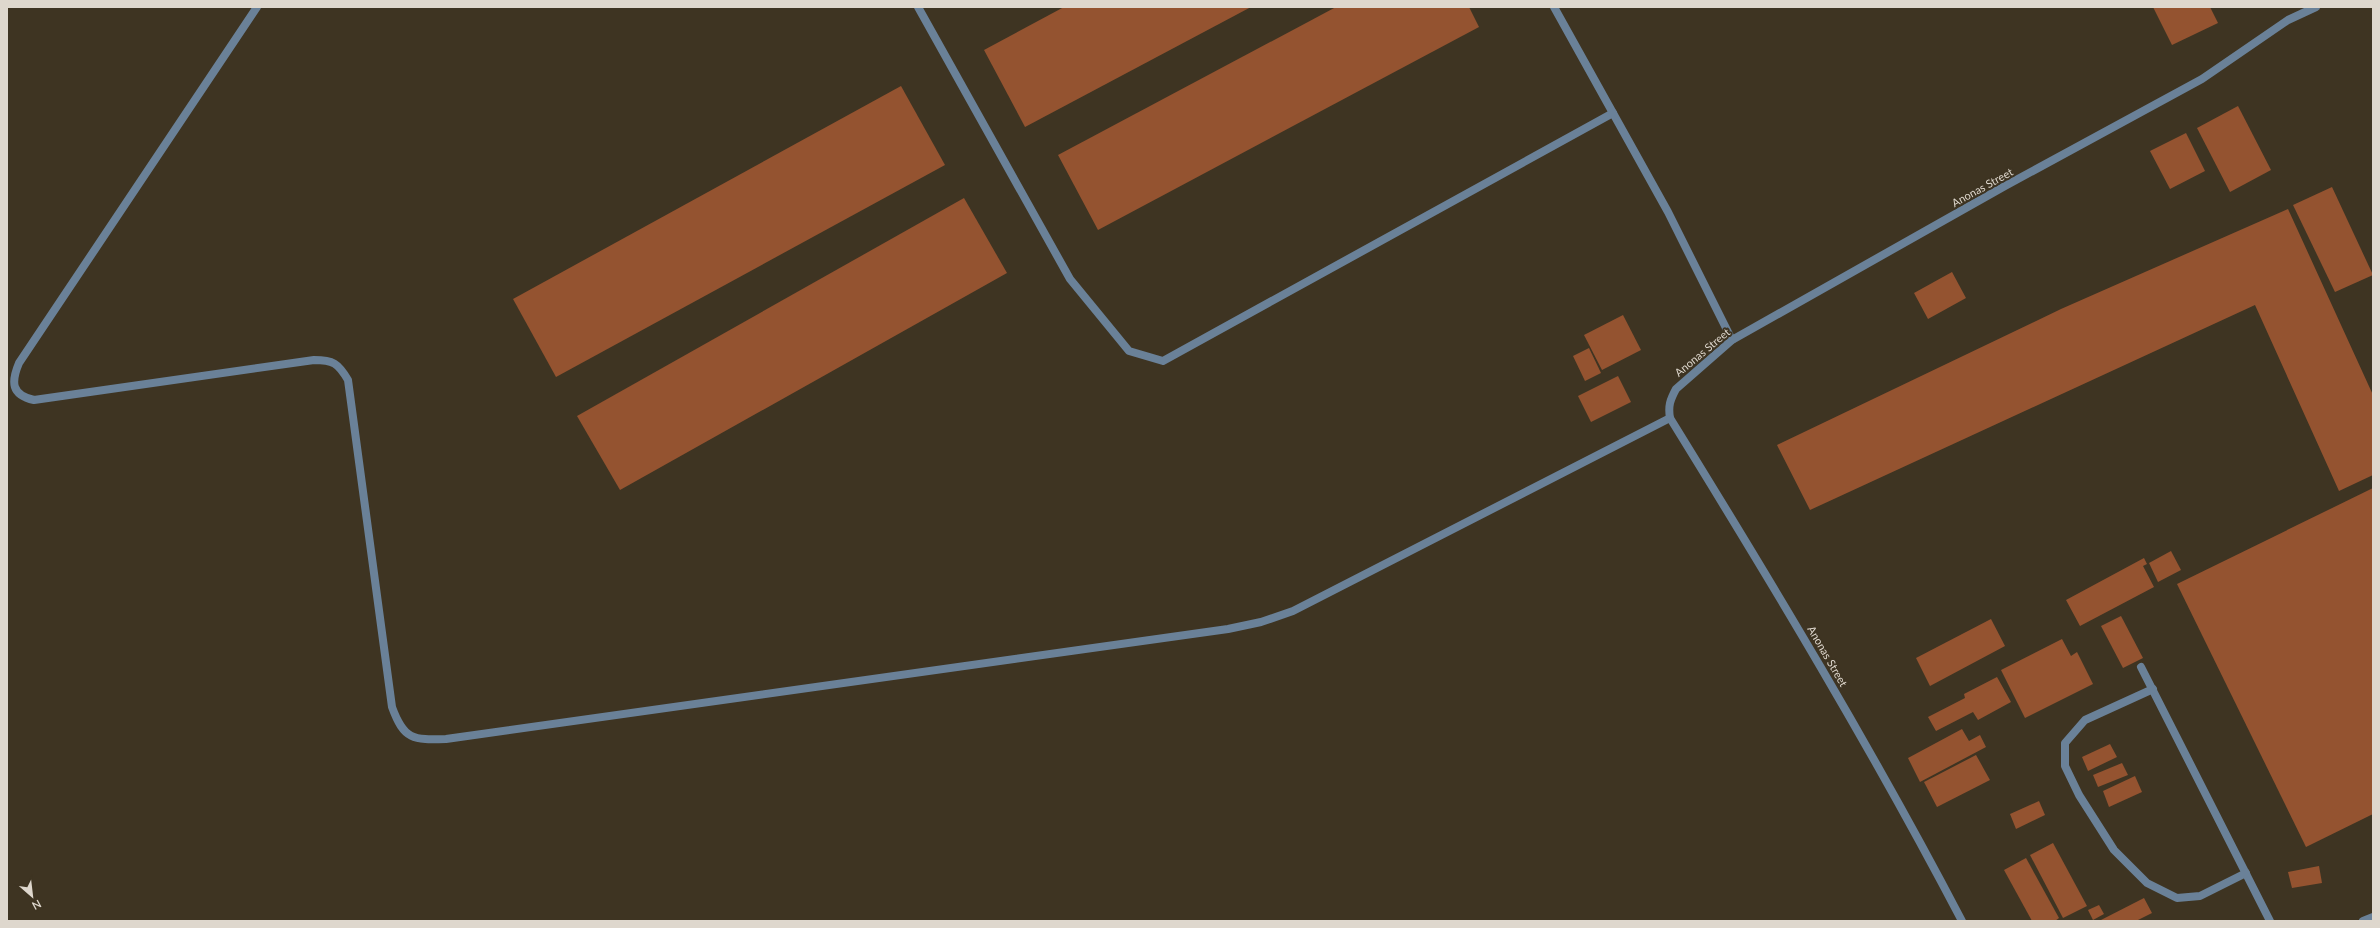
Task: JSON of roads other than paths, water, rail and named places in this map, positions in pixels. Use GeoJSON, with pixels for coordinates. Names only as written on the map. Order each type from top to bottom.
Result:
{"type":"FeatureCollection","features":[{"type":"Feature","properties":{"kind":"street"},"geometry":{"type":"LineString","coordinates":[[257,7],[19,363],[13,378],[15,389],[24,398],[34,400],[314,360],[327,360],[340,366],[348,380],[392,707],[405,734],[418,740],[477,735],[1228,629],[1261,622],[1293,611],[1670,418]]}},
{"type":"Feature","properties":{"kind":"street"},"geometry":{"type":"LineString","coordinates":[[918,7],[1070,279],[1129,351],[1163,362],[1613,113]]}},
{"type":"Feature","properties":{"kind":"street"},"geometry":{"type":"LineString","coordinates":[[1554,7],[1668,212],[1732,340]]}},
{"type":"Feature","properties":{"kind":"street","name":"Anonas Street"},"geometry":{"type":"LineString","coordinates":[[1962,921],[1882,771],[1832,684],[1670,418],[1668,406],[1676,388],[1732,340],[1998,190],[2202,79],[2288,20],[2316,7]]}},
{"type":"Feature","properties":{"kind":"street"},"geometry":{"type":"LineString","coordinates":[[2140,666],[2270,921]]}},
{"type":"Feature","properties":{"kind":"street"},"geometry":{"type":"LineString","coordinates":[[2153,689],[2085,720],[2065,743],[2065,766],[2079,795],[2114,850],[2147,883],[2177,898],[2200,896],[2246,873]]}},
{"type":"Feature","properties":{"kind":"street"},"geometry":{"type":"LineString","coordinates":[[2363,921],[2373,917]]}}]}
